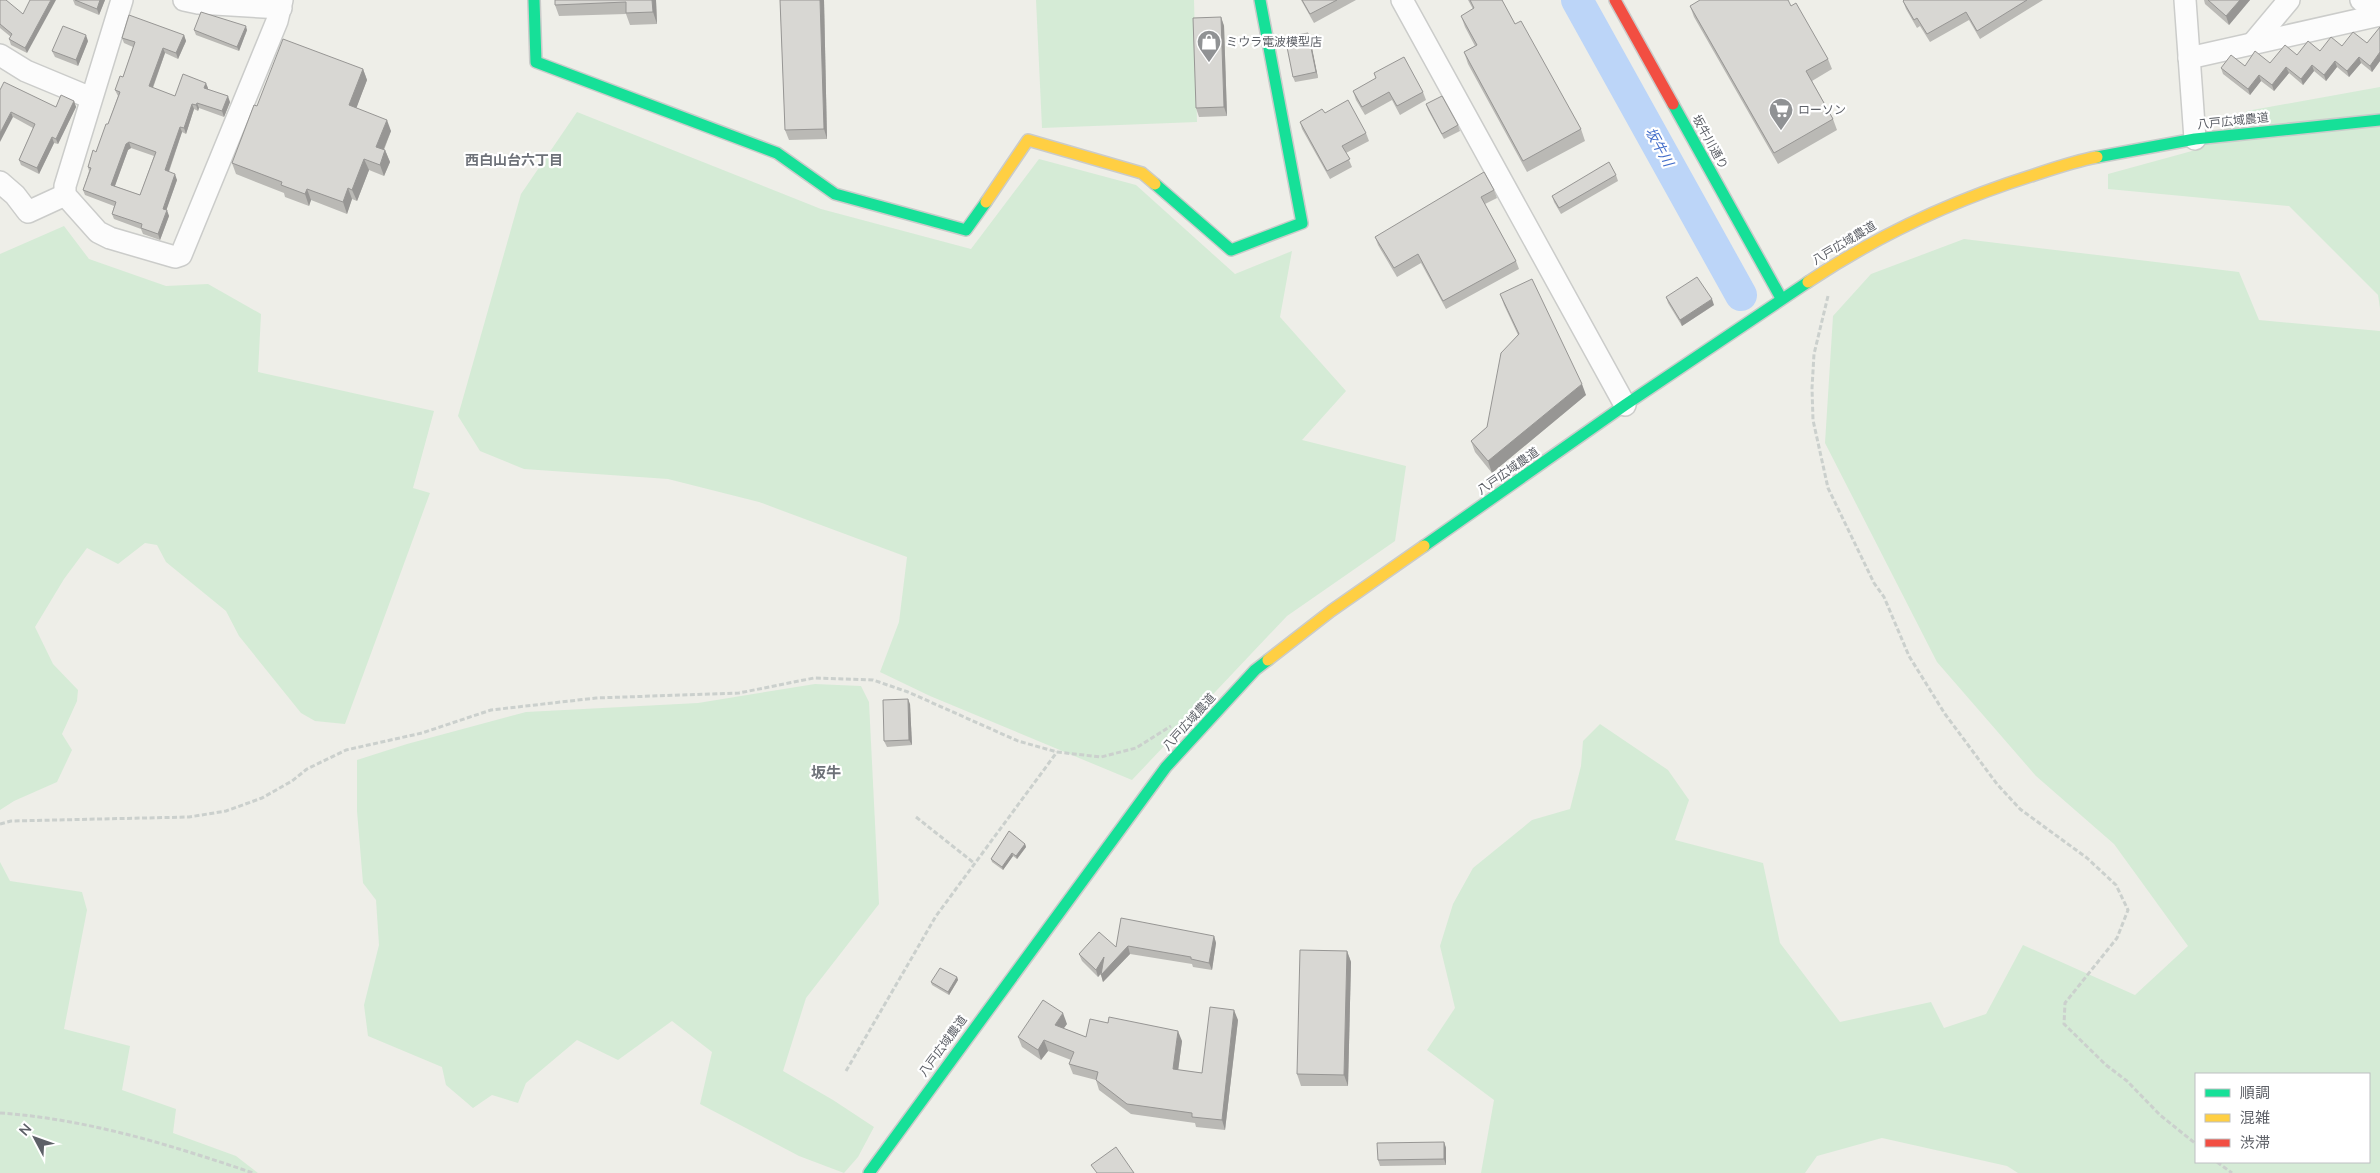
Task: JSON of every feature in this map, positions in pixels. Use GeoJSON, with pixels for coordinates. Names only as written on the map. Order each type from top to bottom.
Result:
{"type":"FeatureCollection","features":[{"type":"Feature","properties":{"kind":"street"},"geometry":{"type":"LineString","coordinates":[[122,0],[65,186],[65,195],[98,232],[110,238],[175,257],[181,255],[281,4],[198,3],[184,0]]}},
{"type":"Feature","properties":{"kind":"street"},"geometry":{"type":"LineString","coordinates":[[534,0],[536,62],[777,153],[835,194],[966,230],[1028,140],[1142,173],[1230,250],[1302,223],[1260,0]]}},
{"type":"Feature","properties":{"kind":"street"},"geometry":{"type":"LineString","coordinates":[[1402,0],[1625,406]]}},
{"type":"Feature","properties":{"kind":"street","name":"坂牛川通り"},"geometry":{"type":"LineString","coordinates":[[1615,0],[1782,298]]}},
{"type":"Feature","properties":{"kind":"street"},"geometry":{"type":"LineString","coordinates":[[2185,0],[2195,138]]}},
{"type":"Feature","properties":{"kind":"street"},"geometry":{"type":"LineString","coordinates":[[2253,43],[2289,0]]}},
{"type":"Feature","properties":{"kind":"street"},"geometry":{"type":"LineString","coordinates":[[2361,0],[2380,13]]}},
{"type":"Feature","properties":{"kind":"street"},"geometry":{"type":"LineString","coordinates":[[2189,58],[2380,13]]}},
{"type":"Feature","properties":{"kind":"street"},"geometry":{"type":"LineString","coordinates":[[0,55],[26,70],[91,98]]}},
{"type":"Feature","properties":{"kind":"street","name":"八戸広域農道"},"geometry":{"type":"LineString","coordinates":[[869,1173],[1082,879],[1166,767],[1255,670],[1331,611],[1625,406],[1782,298],[1835,264],[1899,228],[1988,189],[2084,159],[2195,138],[2380,120]]}},
{"type":"Feature","properties":{"kind":"street"},"geometry":{"type":"LineString","coordinates":[[0,182],[15,195],[28,212],[65,195]]}},
{"type":"Feature","properties":{"kind":"path"},"geometry":{"type":"LineString","coordinates":[[1835,264],[1814,354],[1812,388],[1813,420],[1828,488],[1874,583],[1884,596],[1909,656],[1945,714],[2003,790],[2020,809],[2087,858],[2116,885],[2128,910],[2117,938],[2065,1003],[2064,1024],[2106,1065],[2127,1081],[2160,1114],[2195,1143]]}},
{"type":"Feature","properties":{"kind":"path"},"geometry":{"type":"LineString","coordinates":[[0,824],[11,821],[189,817],[226,811],[262,798],[292,781],[307,769],[346,750],[422,733],[491,710],[596,698],[680,693],[740,693],[814,678],[873,680],[908,692],[1018,741],[1057,752],[1101,757],[1136,748],[1174,724]]}},
{"type":"Feature","properties":{"kind":"path"},"geometry":{"type":"LineString","coordinates":[[846,1071],[936,916],[1057,752]]}},
{"type":"Feature","properties":{"kind":"path"},"geometry":{"type":"LineString","coordinates":[[916,817],[974,863]]}},
{"type":"Feature","properties":{"kind":"path"},"geometry":{"type":"LineString","coordinates":[[0,1113],[104,1129],[161,1142],[253,1173]]}},
{"type":"Feature","properties":{"kind":"path"},"geometry":{"type":"LineString","coordinates":[[2218,1163],[2232,1173]]}},
{"type":"Feature","properties":{"kind":"green space"},"geometry":{"type":"Polygon","coordinates":[[[1036,0],[1194,0],[1197,122],[1042,128],[1036,0]]]}},
{"type":"Feature","properties":{"kind":"green space"},"geometry":{"type":"Polygon","coordinates":[[[2380,87],[2380,308],[2378,295],[2289,206],[2108,189],[2108,174],[2192,151],[2247,111],[2380,87]]]}},
{"type":"Feature","properties":{"kind":"green space"},"geometry":{"type":"Polygon","coordinates":[[[577,112],[821,209],[971,249],[1039,159],[1136,185],[1235,274],[1292,251],[1280,317],[1346,391],[1302,440],[1406,466],[1395,541],[1287,616],[1132,780],[930,696],[880,672],[899,622],[907,557],[759,502],[668,479],[524,469],[480,451],[458,416],[521,194],[577,112]]]}},
{"type":"Feature","properties":{"kind":"green space"},"geometry":{"type":"Polygon","coordinates":[[[64,226],[89,259],[166,286],[208,284],[261,314],[258,372],[434,411],[413,488],[430,493],[345,724],[315,721],[301,713],[239,636],[226,611],[166,562],[157,545],[145,543],[118,564],[87,548],[64,579],[35,627],[53,664],[78,690],[77,701],[62,734],[72,750],[57,782],[14,801],[0,810],[0,254],[64,226]]]}},
{"type":"Feature","properties":{"kind":"green space"},"geometry":{"type":"Polygon","coordinates":[[[1964,239],[2239,272],[2259,320],[2380,331],[2380,1173],[2018,1173],[2007,1166],[1882,1138],[1817,1156],[1805,1173],[1481,1173],[1494,1100],[1427,1050],[1455,1008],[1440,946],[1453,904],[1473,868],[1532,820],[1570,809],[1581,766],[1583,741],[1600,724],[1668,770],[1689,800],[1675,840],[1763,863],[1780,943],[1840,1022],[1931,1002],[1944,1028],[1986,1014],[2023,945],[2135,995],[2188,946],[2114,844],[2036,776],[1937,662],[1825,443],[1833,316],[1871,274],[1964,239]]]}},
{"type":"Feature","properties":{"kind":"green space"},"geometry":{"type":"Polygon","coordinates":[[[815,684],[861,686],[869,702],[879,904],[806,998],[783,1071],[833,1100],[874,1127],[858,1157],[844,1173],[799,1156],[700,1104],[712,1052],[672,1021],[618,1060],[577,1040],[526,1083],[518,1103],[492,1095],[473,1108],[446,1085],[442,1067],[368,1036],[364,1005],[379,945],[376,900],[363,883],[357,811],[357,760],[407,744],[526,712],[698,703],[815,684]]]}},
{"type":"Feature","properties":{"kind":"green space"},"geometry":{"type":"Polygon","coordinates":[[[0,862],[10,881],[82,892],[87,910],[64,1029],[130,1046],[122,1090],[176,1109],[173,1133],[236,1156],[258,1173],[0,1173],[0,862]]]}},
{"type":"Feature","properties":{"kind":"building"},"geometry":{"type":"Polygon","coordinates":[[[0,0],[6,0],[23,14],[30,0],[51,0],[25,48],[9,39],[12,34],[0,24],[0,0]]]}},
{"type":"Feature","properties":{"kind":"building"},"geometry":{"type":"Polygon","coordinates":[[[75,0],[100,0],[97,9],[75,0]]]}},
{"type":"Feature","properties":{"kind":"building"},"geometry":{"type":"Polygon","coordinates":[[[555,0],[652,0],[653,12],[626,13],[626,2],[555,5],[555,0]]]}},
{"type":"Feature","properties":{"kind":"building"},"geometry":{"type":"Polygon","coordinates":[[[780,0],[820,0],[824,129],[785,130],[780,0]]]}},
{"type":"Feature","properties":{"kind":"building"},"geometry":{"type":"Polygon","coordinates":[[[1302,0],[1337,0],[1310,14],[1302,0]]]}},
{"type":"Feature","properties":{"kind":"building"},"geometry":{"type":"Polygon","coordinates":[[[1470,0],[1502,0],[1515,24],[1521,21],[1581,129],[1523,161],[1464,52],[1477,45],[1461,16],[1474,8],[1470,0]]]}},
{"type":"Feature","properties":{"kind":"building"},"geometry":{"type":"Polygon","coordinates":[[[1700,0],[1788,0],[1791,6],[1796,3],[1828,59],[1806,71],[1833,119],[1774,153],[1690,6],[1700,0]]]}},
{"type":"Feature","properties":{"kind":"building"},"geometry":{"type":"Polygon","coordinates":[[[1904,0],[2027,0],[1977,31],[1966,12],[1927,34],[1917,18],[1914,20],[1904,0]]]}},
{"type":"Feature","properties":{"kind":"building"},"geometry":{"type":"Polygon","coordinates":[[[2208,0],[2240,0],[2226,16],[2208,0]]]}},
{"type":"Feature","properties":{"kind":"building"},"geometry":{"type":"Polygon","coordinates":[[[201,12],[246,26],[237,47],[194,30],[201,12]]]}},
{"type":"Feature","properties":{"kind":"building"},"geometry":{"type":"Polygon","coordinates":[[[129,15],[184,35],[176,53],[163,48],[149,86],[175,96],[183,74],[206,83],[204,88],[228,96],[222,111],[197,103],[196,105],[192,104],[184,128],[180,127],[165,170],[175,174],[163,209],[167,210],[158,234],[141,228],[142,224],[112,214],[116,202],[83,190],[91,168],[88,167],[93,150],[96,152],[106,124],[108,124],[120,92],[115,90],[120,76],[123,77],[135,42],[122,38],[129,15]],[[129,142],[126,144],[111,185],[140,195],[156,152],[129,142]]]}},
{"type":"Feature","properties":{"kind":"building"},"geometry":{"type":"Polygon","coordinates":[[[1221,17],[1224,107],[1196,108],[1193,18],[1221,17]]]}},
{"type":"Feature","properties":{"kind":"building"},"geometry":{"type":"Polygon","coordinates":[[[63,26],[86,35],[76,60],[52,51],[63,26]]]}},
{"type":"Feature","properties":{"kind":"building"},"geometry":{"type":"Polygon","coordinates":[[[2380,27],[2380,52],[2370,66],[2359,57],[2347,71],[2335,61],[2324,75],[2312,65],[2301,79],[2286,67],[2272,85],[2259,75],[2248,89],[2221,68],[2231,55],[2245,66],[2255,51],[2270,63],[2285,45],[2297,55],[2308,41],[2320,51],[2331,37],[2342,46],[2353,32],[2367,43],[2380,27]]]}},
{"type":"Feature","properties":{"kind":"building"},"geometry":{"type":"Polygon","coordinates":[[[1308,33],[1316,72],[1293,77],[1285,37],[1308,33]]]}},
{"type":"Feature","properties":{"kind":"building"},"geometry":{"type":"Polygon","coordinates":[[[283,39],[363,69],[349,105],[387,120],[376,147],[385,150],[380,165],[364,159],[352,190],[348,188],[343,202],[307,189],[305,194],[281,185],[282,182],[232,163],[254,105],[257,106],[283,39]]]}},
{"type":"Feature","properties":{"kind":"building"},"geometry":{"type":"Polygon","coordinates":[[[1404,57],[1423,92],[1397,106],[1389,92],[1362,107],[1353,91],[1376,78],[1374,73],[1404,57]]]}},
{"type":"Feature","properties":{"kind":"building"},"geometry":{"type":"Polygon","coordinates":[[[4,82],[56,107],[61,95],[74,101],[56,139],[52,137],[37,168],[19,160],[35,124],[11,112],[0,133],[0,90],[4,82]]]}},
{"type":"Feature","properties":{"kind":"building"},"geometry":{"type":"Polygon","coordinates":[[[1442,96],[1458,125],[1442,134],[1426,104],[1442,96]]]}},
{"type":"Feature","properties":{"kind":"building"},"geometry":{"type":"Polygon","coordinates":[[[1348,100],[1366,133],[1342,146],[1350,159],[1327,171],[1300,122],[1322,109],[1325,113],[1348,100]]]}},
{"type":"Feature","properties":{"kind":"building"},"geometry":{"type":"Polygon","coordinates":[[[1609,162],[1616,175],[1559,208],[1552,196],[1609,162]]]}},
{"type":"Feature","properties":{"kind":"building"},"geometry":{"type":"Polygon","coordinates":[[[1484,172],[1494,190],[1481,197],[1516,261],[1443,301],[1418,254],[1394,268],[1375,237],[1484,172]]]}},
{"type":"Feature","properties":{"kind":"building"},"geometry":{"type":"Polygon","coordinates":[[[1697,277],[1712,299],[1680,320],[1666,297],[1697,277]]]}},
{"type":"Feature","properties":{"kind":"building"},"geometry":{"type":"Polygon","coordinates":[[[1532,279],[1582,384],[1488,461],[1471,441],[1487,427],[1501,353],[1519,334],[1500,294],[1532,279]]]}},
{"type":"Feature","properties":{"kind":"building"},"geometry":{"type":"Polygon","coordinates":[[[908,699],[909,740],[884,741],[883,700],[908,699]]]}},
{"type":"Feature","properties":{"kind":"building"},"geometry":{"type":"Polygon","coordinates":[[[1009,831],[1025,844],[1016,856],[1012,853],[1002,867],[991,859],[1009,831]]]}},
{"type":"Feature","properties":{"kind":"building"},"geometry":{"type":"Polygon","coordinates":[[[1121,918],[1214,936],[1209,963],[1191,959],[1191,957],[1128,946],[1101,975],[1104,957],[1096,970],[1079,954],[1099,932],[1116,947],[1121,918]]]}},
{"type":"Feature","properties":{"kind":"building"},"geometry":{"type":"Polygon","coordinates":[[[1300,950],[1347,951],[1344,1075],[1297,1074],[1300,950]]]}},
{"type":"Feature","properties":{"kind":"building"},"geometry":{"type":"Polygon","coordinates":[[[940,968],[957,977],[948,992],[931,982],[940,968]]]}},
{"type":"Feature","properties":{"kind":"building"},"geometry":{"type":"Polygon","coordinates":[[[1043,1000],[1063,1013],[1055,1025],[1086,1037],[1090,1019],[1108,1023],[1109,1017],[1178,1031],[1173,1069],[1202,1073],[1210,1007],[1234,1010],[1222,1120],[1192,1117],[1192,1113],[1127,1104],[1096,1080],[1098,1072],[1069,1064],[1074,1052],[1044,1040],[1038,1050],[1018,1037],[1043,1000]]]}},
{"type":"Feature","properties":{"kind":"building"},"geometry":{"type":"Polygon","coordinates":[[[1444,1142],[1444,1159],[1378,1160],[1377,1143],[1444,1142]]]}},
{"type":"Feature","properties":{"kind":"building"},"geometry":{"type":"Polygon","coordinates":[[[1116,1147],[1134,1173],[1097,1173],[1091,1165],[1116,1147]]]}},
{"type":"Feature","properties":{"kind":"waterway","name":"坂牛川"},"geometry":{"type":"LineString","coordinates":[[1577,0],[1741,295]]}},
{"type":"Feature","properties":{"kind":"traffic: fast"},"geometry":{"type":"LineString","coordinates":[[534,0],[536,62],[777,153],[835,194],[966,230],[986,202]]}},
{"type":"Feature","properties":{"kind":"traffic: fast"},"geometry":{"type":"LineString","coordinates":[[1155,184],[1231,250],[1302,223],[1260,0]]}},
{"type":"Feature","properties":{"kind":"traffic: fast"},"geometry":{"type":"LineString","coordinates":[[1673,104],[1781,298]]}},
{"type":"Feature","properties":{"kind":"traffic: fast"},"geometry":{"type":"LineString","coordinates":[[2097,157],[2195,139],[2380,120]]}},
{"type":"Feature","properties":{"kind":"traffic: fast"},"geometry":{"type":"LineString","coordinates":[[1424,546],[1625,405],[1808,282]]}},
{"type":"Feature","properties":{"kind":"traffic: fast"},"geometry":{"type":"LineString","coordinates":[[869,1173],[1166,767],[1255,670],[1268,660]]}},
{"type":"Feature","properties":{"kind":"traffic: slow"},"geometry":{"type":"LineString","coordinates":[[986,202],[1028,140],[1142,173],[1155,184]]}},
{"type":"Feature","properties":{"kind":"traffic: slow"},"geometry":{"type":"LineString","coordinates":[[1808,282],[1889,234],[1946,207],[2004,185],[2065,165],[2097,157]]}},
{"type":"Feature","properties":{"kind":"traffic: slow"},"geometry":{"type":"LineString","coordinates":[[1268,660],[1331,611],[1424,546]]}},
{"type":"Feature","properties":{"kind":"traffic: jam"},"geometry":{"type":"LineString","coordinates":[[1615,0],[1673,104]]}},
{"type":"Feature","properties":{"kind":"place","name":"ミウラ電波模型店"},"geometry":{"type":"Point","coordinates":[1209,63]}},
{"type":"Feature","properties":{"kind":"place","name":"ローソン"},"geometry":{"type":"Point","coordinates":[1781,131]}},
{"type":"Feature","properties":{"kind":"district","name":"西白山台六丁目"},"geometry":{"type":"Point","coordinates":[514,160]}},
{"type":"Feature","properties":{"kind":"district","name":"坂牛"},"geometry":{"type":"Point","coordinates":[826,773]}}]}
